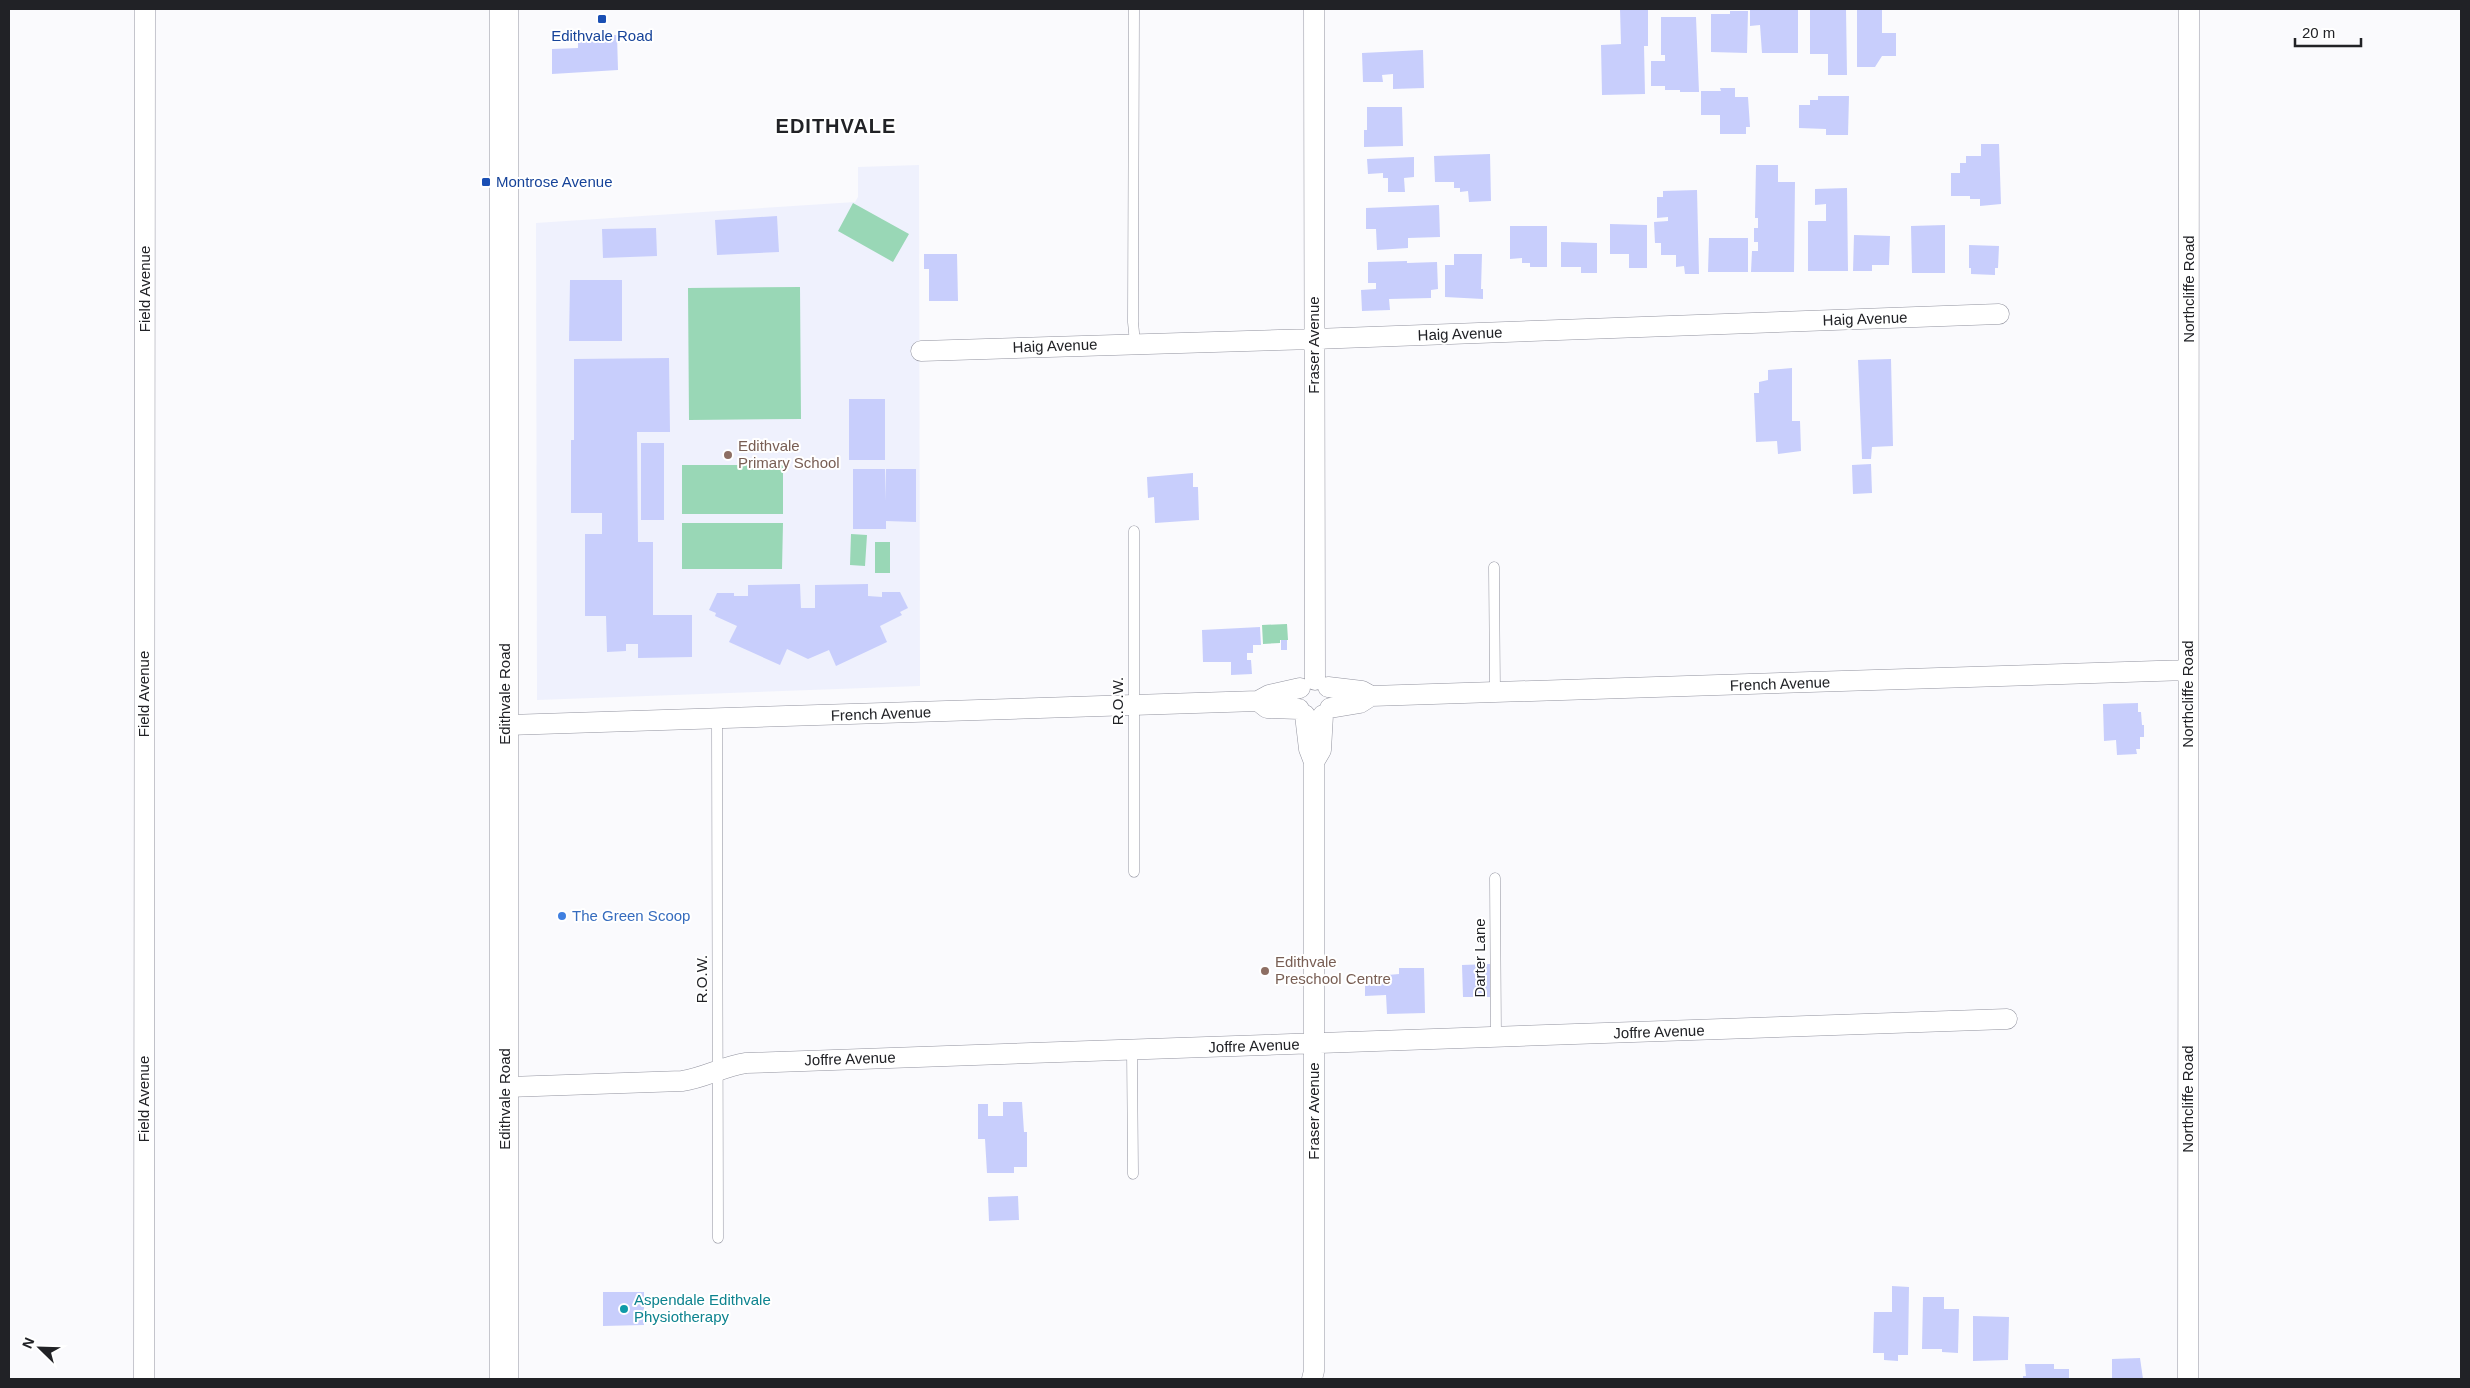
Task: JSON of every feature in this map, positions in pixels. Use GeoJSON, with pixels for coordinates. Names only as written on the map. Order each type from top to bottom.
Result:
{"type":"FeatureCollection","features":[{"type":"Feature","properties":{"kind":"highway","name":"Edithvale Road"},"geometry":{"type":"LineString","coordinates":[[504,9],[504,1379]]}},
{"type":"Feature","properties":{"kind":"street","name":"Field Avenue"},"geometry":{"type":"LineString","coordinates":[[144,1379],[145,9]]}},
{"type":"Feature","properties":{"kind":"street","name":"Fraser Avenue"},"geometry":{"type":"LineString","coordinates":[[1314,9],[1314,685]]}},
{"type":"Feature","properties":{"kind":"street","name":"Northcliffe Road"},"geometry":{"type":"LineString","coordinates":[[2188,1379],[2189,9]]}},
{"type":"Feature","properties":{"kind":"street","name":"Haig Avenue"},"geometry":{"type":"LineString","coordinates":[[921,351],[1999,314]]}},
{"type":"Feature","properties":{"kind":"street","name":"French Avenue"},"geometry":{"type":"LineString","coordinates":[[505,725],[717,720],[1258,701],[1269,695],[1314,685],[1362,691],[1371,696],[2188,670]]}},
{"type":"Feature","properties":{"kind":"street"},"geometry":{"type":"LineString","coordinates":[[1314,685],[1332,695],[1314,712],[1296,698],[1314,685]]}},
{"type":"Feature","properties":{"kind":"street","name":"French Avenue"},"geometry":{"type":"LineString","coordinates":[[1258,701],[1266,708],[1314,712],[1360,703],[1371,696]]}},
{"type":"Feature","properties":{"kind":"street","name":"Fraser Avenue"},"geometry":{"type":"LineString","coordinates":[[1314,712],[1309,749],[1314,762],[1314,1376]]}},
{"type":"Feature","properties":{"kind":"street","name":"Joffre Avenue"},"geometry":{"type":"LineString","coordinates":[[505,1088],[676,1082],[695,1079],[718,1070],[746,1063],[2007,1020]]}},
{"type":"Feature","properties":{"kind":"lane"},"geometry":{"type":"LineString","coordinates":[[1134,9],[1133,322],[1135,343]]}},
{"type":"Feature","properties":{"kind":"lane","name":"R.O.W."},"geometry":{"type":"LineString","coordinates":[[1134,531],[1134,872]]}},
{"type":"Feature","properties":{"kind":"lane"},"geometry":{"type":"LineString","coordinates":[[1494,567],[1495,693]]}},
{"type":"Feature","properties":{"kind":"lane","name":"R.O.W."},"geometry":{"type":"LineString","coordinates":[[717,720],[718,1238]]}},
{"type":"Feature","properties":{"kind":"lane","name":"Darter Lane"},"geometry":{"type":"LineString","coordinates":[[1495,878],[1496,1038]]}},
{"type":"Feature","properties":{"kind":"lane"},"geometry":{"type":"LineString","coordinates":[[1132,1049],[1134,1174]]}},
{"type":"Feature","properties":{"kind":"shaded area","name":"Edithvale Primary School"},"geometry":{"type":"Polygon","coordinates":[[[919,165],[920,686],[537,700],[536,223],[855,202],[858,197],[858,167],[919,165]]]}},
{"type":"Feature","properties":{"kind":"green space"},"geometry":{"type":"Polygon","coordinates":[[[853,203],[909,234],[893,262],[838,231],[853,203]]]}},
{"type":"Feature","properties":{"kind":"green space"},"geometry":{"type":"Polygon","coordinates":[[[800,287],[801,419],[689,420],[688,288],[800,287]]]}},
{"type":"Feature","properties":{"kind":"green space"},"geometry":{"type":"Polygon","coordinates":[[[682,465],[783,465],[783,514],[682,514],[682,465]]]}},
{"type":"Feature","properties":{"kind":"green space"},"geometry":{"type":"Polygon","coordinates":[[[682,523],[783,523],[782,569],[682,569],[682,523]]]}},
{"type":"Feature","properties":{"kind":"green space"},"geometry":{"type":"Polygon","coordinates":[[[851,534],[867,535],[865,566],[850,565],[851,534]]]}},
{"type":"Feature","properties":{"kind":"green space"},"geometry":{"type":"Polygon","coordinates":[[[875,542],[890,542],[890,573],[875,573],[875,542]]]}},
{"type":"Feature","properties":{"kind":"green space"},"geometry":{"type":"Polygon","coordinates":[[[1287,624],[1288,640],[1280,640],[1280,643],[1263,644],[1262,625],[1287,624]]]}},
{"type":"Feature","properties":{"kind":"building"},"geometry":{"type":"Polygon","coordinates":[[[1620,9],[1648,9],[1648,46],[1644,46],[1645,94],[1602,95],[1601,45],[1621,44],[1620,9]]]}},
{"type":"Feature","properties":{"kind":"building"},"geometry":{"type":"Polygon","coordinates":[[[1750,9],[1798,9],[1798,53],[1762,53],[1760,25],[1750,26],[1750,9]]]}},
{"type":"Feature","properties":{"kind":"building"},"geometry":{"type":"Polygon","coordinates":[[[1810,9],[1846,9],[1847,75],[1828,75],[1828,54],[1810,54],[1810,9]]]}},
{"type":"Feature","properties":{"kind":"building"},"geometry":{"type":"Polygon","coordinates":[[[1857,9],[1882,9],[1882,33],[1896,33],[1896,56],[1882,56],[1875,67],[1857,67],[1857,9]]]}},
{"type":"Feature","properties":{"kind":"building"},"geometry":{"type":"Polygon","coordinates":[[[1730,11],[1748,11],[1747,53],[1711,52],[1711,14],[1730,14],[1730,11]]]}},
{"type":"Feature","properties":{"kind":"building"},"geometry":{"type":"Polygon","coordinates":[[[1661,17],[1696,17],[1699,92],[1680,92],[1680,90],[1665,90],[1665,86],[1651,86],[1651,61],[1665,61],[1665,55],[1661,55],[1661,17]]]}},
{"type":"Feature","properties":{"kind":"building"},"geometry":{"type":"Polygon","coordinates":[[[617,35],[618,70],[552,74],[552,49],[578,48],[578,37],[617,35]]]}},
{"type":"Feature","properties":{"kind":"building"},"geometry":{"type":"Polygon","coordinates":[[[1423,50],[1424,88],[1393,89],[1393,74],[1382,75],[1383,82],[1363,82],[1362,53],[1423,50]]]}},
{"type":"Feature","properties":{"kind":"building"},"geometry":{"type":"Polygon","coordinates":[[[1720,88],[1735,88],[1735,97],[1748,97],[1750,127],[1746,127],[1746,134],[1720,134],[1720,115],[1701,115],[1701,91],[1721,91],[1720,88]]]}},
{"type":"Feature","properties":{"kind":"building"},"geometry":{"type":"Polygon","coordinates":[[[1818,96],[1849,96],[1848,135],[1826,135],[1826,129],[1799,128],[1799,105],[1810,105],[1810,100],[1818,100],[1818,96]]]}},
{"type":"Feature","properties":{"kind":"building"},"geometry":{"type":"Polygon","coordinates":[[[1367,107],[1402,107],[1403,146],[1364,147],[1364,130],[1367,130],[1367,107]]]}},
{"type":"Feature","properties":{"kind":"building"},"geometry":{"type":"Polygon","coordinates":[[[1981,144],[1999,144],[2001,204],[1980,206],[1980,199],[1970,199],[1970,196],[1951,196],[1951,173],[1960,173],[1960,163],[1966,163],[1966,156],[1981,156],[1981,144]]]}},
{"type":"Feature","properties":{"kind":"building"},"geometry":{"type":"Polygon","coordinates":[[[1490,154],[1491,201],[1469,202],[1468,191],[1460,192],[1460,188],[1454,188],[1454,182],[1435,182],[1434,156],[1490,154]]]}},
{"type":"Feature","properties":{"kind":"building"},"geometry":{"type":"Polygon","coordinates":[[[1414,157],[1414,177],[1404,178],[1405,192],[1388,192],[1388,178],[1383,178],[1383,173],[1368,174],[1367,159],[1414,157]]]}},
{"type":"Feature","properties":{"kind":"building"},"geometry":{"type":"Polygon","coordinates":[[[1756,165],[1778,165],[1778,182],[1795,182],[1794,272],[1751,272],[1752,251],[1758,251],[1758,242],[1754,242],[1754,228],[1758,228],[1758,218],[1755,218],[1756,165]]]}},
{"type":"Feature","properties":{"kind":"building"},"geometry":{"type":"Polygon","coordinates":[[[1847,188],[1848,271],[1808,271],[1808,221],[1826,221],[1826,204],[1815,205],[1815,189],[1847,188]]]}},
{"type":"Feature","properties":{"kind":"building"},"geometry":{"type":"Polygon","coordinates":[[[1697,190],[1699,274],[1685,274],[1684,266],[1676,267],[1676,255],[1661,255],[1661,243],[1655,243],[1654,222],[1668,221],[1668,217],[1657,218],[1657,197],[1663,197],[1663,191],[1697,190]]]}},
{"type":"Feature","properties":{"kind":"building"},"geometry":{"type":"Polygon","coordinates":[[[1439,205],[1440,237],[1408,238],[1408,248],[1377,250],[1376,229],[1366,229],[1366,208],[1439,205]]]}},
{"type":"Feature","properties":{"kind":"building"},"geometry":{"type":"Polygon","coordinates":[[[777,216],[779,252],[717,255],[715,220],[777,216]]]}},
{"type":"Feature","properties":{"kind":"building"},"geometry":{"type":"Polygon","coordinates":[[[1610,224],[1647,225],[1647,268],[1629,268],[1629,254],[1610,254],[1610,224]]]}},
{"type":"Feature","properties":{"kind":"building"},"geometry":{"type":"Polygon","coordinates":[[[1945,225],[1945,273],[1912,273],[1911,226],[1945,225]]]}},
{"type":"Feature","properties":{"kind":"building"},"geometry":{"type":"Polygon","coordinates":[[[1510,226],[1547,226],[1547,267],[1530,267],[1530,263],[1522,263],[1522,258],[1510,259],[1510,226]]]}},
{"type":"Feature","properties":{"kind":"building"},"geometry":{"type":"Polygon","coordinates":[[[656,228],[657,256],[603,258],[602,229],[656,228]]]}},
{"type":"Feature","properties":{"kind":"building"},"geometry":{"type":"Polygon","coordinates":[[[1854,235],[1890,236],[1889,265],[1872,265],[1872,271],[1853,271],[1854,235]]]}},
{"type":"Feature","properties":{"kind":"building"},"geometry":{"type":"Polygon","coordinates":[[[1709,238],[1748,238],[1748,272],[1708,272],[1709,238]]]}},
{"type":"Feature","properties":{"kind":"building"},"geometry":{"type":"Polygon","coordinates":[[[1561,242],[1597,243],[1597,273],[1581,273],[1581,267],[1561,267],[1561,242]]]}},
{"type":"Feature","properties":{"kind":"building"},"geometry":{"type":"Polygon","coordinates":[[[1969,245],[1999,246],[1998,268],[1995,268],[1995,275],[1971,274],[1971,268],[1969,268],[1969,245]]]}},
{"type":"Feature","properties":{"kind":"building"},"geometry":{"type":"Polygon","coordinates":[[[924,254],[957,254],[958,301],[929,301],[929,269],[924,269],[924,254]]]}},
{"type":"Feature","properties":{"kind":"building"},"geometry":{"type":"Polygon","coordinates":[[[1454,254],[1482,254],[1481,289],[1483,289],[1483,299],[1445,297],[1445,265],[1454,265],[1454,254]]]}},
{"type":"Feature","properties":{"kind":"building"},"geometry":{"type":"Polygon","coordinates":[[[1407,261],[1407,263],[1437,262],[1438,289],[1431,290],[1431,298],[1389,299],[1390,310],[1362,311],[1361,290],[1376,289],[1376,283],[1368,283],[1368,262],[1407,261]]]}},
{"type":"Feature","properties":{"kind":"building"},"geometry":{"type":"Polygon","coordinates":[[[570,280],[622,280],[622,341],[569,341],[570,280]]]}},
{"type":"Feature","properties":{"kind":"building"},"geometry":{"type":"Polygon","coordinates":[[[669,358],[670,432],[637,432],[638,542],[653,542],[653,615],[692,615],[692,657],[638,658],[638,644],[626,644],[626,651],[607,652],[606,616],[585,616],[585,534],[602,534],[602,513],[571,513],[571,440],[574,440],[574,359],[669,358]]]}},
{"type":"Feature","properties":{"kind":"building"},"geometry":{"type":"Polygon","coordinates":[[[1891,359],[1893,446],[1872,447],[1871,459],[1862,459],[1858,360],[1891,359]]]}},
{"type":"Feature","properties":{"kind":"building"},"geometry":{"type":"Polygon","coordinates":[[[1792,368],[1792,421],[1800,421],[1801,451],[1778,454],[1777,441],[1756,442],[1754,393],[1759,393],[1759,382],[1768,380],[1768,370],[1792,368]]]}},
{"type":"Feature","properties":{"kind":"building"},"geometry":{"type":"Polygon","coordinates":[[[849,399],[885,399],[885,460],[849,460],[849,399]]]}},
{"type":"Feature","properties":{"kind":"building"},"geometry":{"type":"Polygon","coordinates":[[[641,443],[664,443],[664,520],[641,520],[641,443]]]}},
{"type":"Feature","properties":{"kind":"building"},"geometry":{"type":"Polygon","coordinates":[[[1871,464],[1872,493],[1853,494],[1852,465],[1871,464]]]}},
{"type":"Feature","properties":{"kind":"building"},"geometry":{"type":"Polygon","coordinates":[[[853,469],[885,469],[886,501],[886,469],[916,469],[916,522],[886,521],[886,529],[853,529],[853,469]]]}},
{"type":"Feature","properties":{"kind":"building"},"geometry":{"type":"Polygon","coordinates":[[[1193,473],[1193,487],[1198,487],[1199,520],[1155,523],[1154,497],[1148,498],[1147,477],[1193,473]]]}},
{"type":"Feature","properties":{"kind":"building"},"geometry":{"type":"Polygon","coordinates":[[[800,584],[801,608],[815,608],[815,585],[868,584],[868,596],[882,597],[882,592],[900,592],[908,608],[900,612],[902,615],[880,626],[887,642],[836,666],[829,650],[808,659],[787,649],[780,665],[729,642],[737,626],[715,616],[716,613],[709,610],[717,593],[734,593],[734,596],[748,596],[748,585],[800,584]]]}},
{"type":"Feature","properties":{"kind":"building"},"geometry":{"type":"Polygon","coordinates":[[[1260,627],[1261,645],[1253,645],[1253,653],[1247,653],[1247,660],[1251,660],[1252,674],[1231,675],[1231,662],[1203,662],[1202,630],[1260,627]]]}},
{"type":"Feature","properties":{"kind":"building"},"geometry":{"type":"Polygon","coordinates":[[[1281,640],[1287,640],[1287,650],[1281,650],[1281,640]]]}},
{"type":"Feature","properties":{"kind":"building"},"geometry":{"type":"Polygon","coordinates":[[[2138,703],[2138,712],[2141,712],[2142,725],[2144,725],[2144,737],[2140,737],[2140,749],[2136,749],[2137,754],[2117,755],[2116,740],[2104,741],[2103,704],[2138,703]]]}},
{"type":"Feature","properties":{"kind":"building"},"geometry":{"type":"Polygon","coordinates":[[[1490,964],[1490,997],[1463,997],[1462,965],[1490,964]]]}},
{"type":"Feature","properties":{"kind":"building"},"geometry":{"type":"Polygon","coordinates":[[[1399,968],[1424,968],[1425,1013],[1387,1014],[1386,995],[1365,996],[1365,977],[1399,974],[1399,968]]]}},
{"type":"Feature","properties":{"kind":"building"},"geometry":{"type":"Polygon","coordinates":[[[1003,1102],[1022,1102],[1024,1132],[1027,1132],[1027,1167],[1014,1167],[1014,1173],[987,1173],[985,1139],[978,1139],[978,1104],[988,1104],[988,1116],[1003,1116],[1003,1102]]]}},
{"type":"Feature","properties":{"kind":"building"},"geometry":{"type":"Polygon","coordinates":[[[1018,1196],[1019,1220],[989,1221],[988,1197],[1018,1196]]]}},
{"type":"Feature","properties":{"kind":"building"},"geometry":{"type":"Polygon","coordinates":[[[1892,1286],[1909,1287],[1908,1355],[1898,1355],[1898,1361],[1884,1360],[1884,1353],[1873,1353],[1874,1312],[1892,1312],[1892,1286]]]}},
{"type":"Feature","properties":{"kind":"building","name":"Aspendale Edithvale Physiotherapy"},"geometry":{"type":"Polygon","coordinates":[[[603,1292],[644,1292],[644,1325],[603,1326],[603,1292]]]}},
{"type":"Feature","properties":{"kind":"building"},"geometry":{"type":"Polygon","coordinates":[[[1923,1297],[1944,1297],[1944,1309],[1959,1309],[1958,1353],[1942,1352],[1942,1349],[1922,1349],[1923,1297]]]}},
{"type":"Feature","properties":{"kind":"building"},"geometry":{"type":"Polygon","coordinates":[[[1973,1316],[2009,1317],[2008,1360],[1973,1361],[1973,1316]]]}},
{"type":"Feature","properties":{"kind":"building"},"geometry":{"type":"Polygon","coordinates":[[[2140,1358],[2143,1379],[2112,1379],[2112,1359],[2140,1358]]]}},
{"type":"Feature","properties":{"kind":"building"},"geometry":{"type":"Polygon","coordinates":[[[2025,1364],[2054,1364],[2054,1369],[2069,1369],[2069,1379],[2023,1379],[2023,1376],[2026,1376],[2025,1364]]]}},
{"type":"Feature","properties":{"kind":"place","name":"Edithvale Road"},"geometry":{"type":"Point","coordinates":[602,19]}},
{"type":"Feature","properties":{"kind":"place","name":"Montrose Avenue"},"geometry":{"type":"Point","coordinates":[486,182]}},
{"type":"Feature","properties":{"kind":"place","name":"Edithvale Primary School"},"geometry":{"type":"Point","coordinates":[728,455]}},
{"type":"Feature","properties":{"kind":"place","name":"The Green Scoop"},"geometry":{"type":"Point","coordinates":[562,916]}},
{"type":"Feature","properties":{"kind":"place","name":"Edithvale Preschool Centre"},"geometry":{"type":"Point","coordinates":[1265,971]}},
{"type":"Feature","properties":{"kind":"place","name":"Aspendale Edithvale Physiotherapy"},"geometry":{"type":"Point","coordinates":[624,1309]}},
{"type":"Feature","properties":{"kind":"district","name":"EDITHVALE"},"geometry":{"type":"Point","coordinates":[836,126]}}]}
